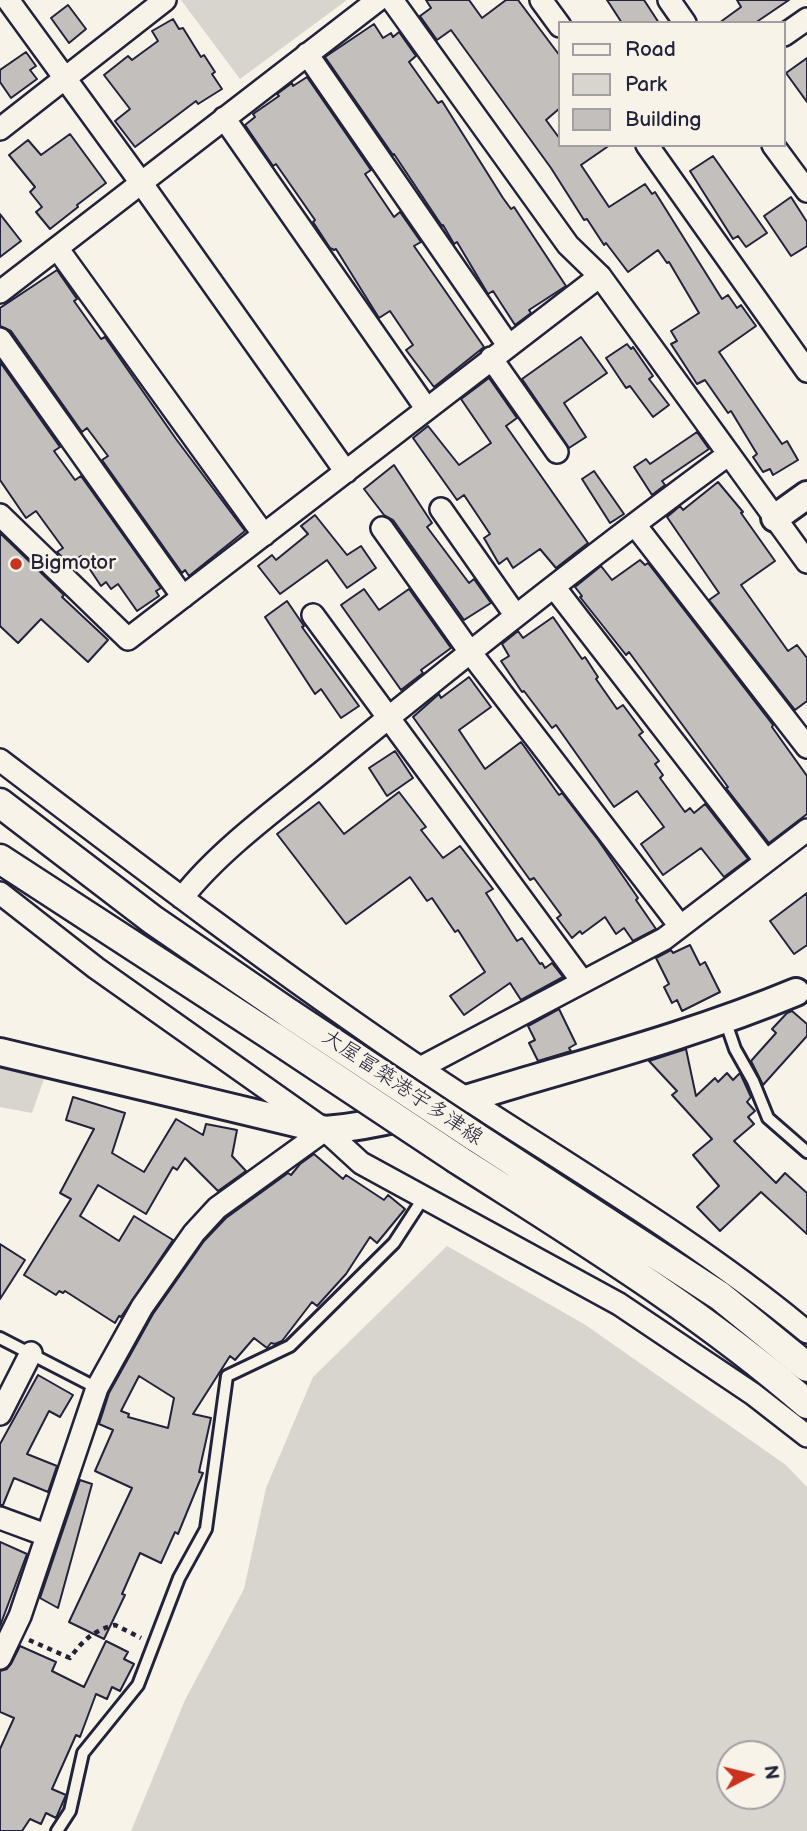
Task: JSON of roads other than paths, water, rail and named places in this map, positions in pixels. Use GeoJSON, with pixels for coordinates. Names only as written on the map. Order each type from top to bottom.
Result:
{"type":"FeatureCollection","features":[{"type":"Feature","properties":{"kind":"main road","name":"大屋冨築港宇多津線"},"geometry":{"type":"LineString","coordinates":[[0,803],[153,920],[290,1014],[720,1296],[807,1367]]}},
{"type":"Feature","properties":{"kind":"main road","name":"大屋冨築港宇多津線"},"geometry":{"type":"LineString","coordinates":[[0,859],[692,1312],[758,1362],[807,1404]]}},
{"type":"Feature","properties":{"kind":"street"},"geometry":{"type":"LineString","coordinates":[[8,0],[346,472]]}},
{"type":"Feature","properties":{"kind":"street"},"geometry":{"type":"LineString","coordinates":[[0,129],[65,78],[141,8],[165,0]]}},
{"type":"Feature","properties":{"kind":"street"},"geometry":{"type":"LineString","coordinates":[[0,292],[378,0]]}},
{"type":"Feature","properties":{"kind":"street"},"geometry":{"type":"LineString","coordinates":[[392,0],[568,245],[600,276],[807,562]]}},
{"type":"Feature","properties":{"kind":"street"},"geometry":{"type":"LineString","coordinates":[[541,0],[558,23]]}},
{"type":"Feature","properties":{"kind":"street"},"geometry":{"type":"LineString","coordinates":[[669,0],[684,21]]}},
{"type":"Feature","properties":{"kind":"street"},"geometry":{"type":"LineString","coordinates":[[799,0],[807,12]]}},
{"type":"Feature","properties":{"kind":"street"},"geometry":{"type":"LineString","coordinates":[[786,34],[807,19]]}},
{"type":"Feature","properties":{"kind":"street"},"geometry":{"type":"LineString","coordinates":[[307,54],[500,352],[557,452]]}},
{"type":"Feature","properties":{"kind":"street"},"geometry":{"type":"LineString","coordinates":[[224,118],[426,408]]}},
{"type":"Feature","properties":{"kind":"street"},"geometry":{"type":"LineString","coordinates":[[649,147],[807,372]]}},
{"type":"Feature","properties":{"kind":"street"},"geometry":{"type":"LineString","coordinates":[[774,147],[807,191]]}},
{"type":"Feature","properties":{"kind":"street"},"geometry":{"type":"LineString","coordinates":[[57,248],[264,535]]}},
{"type":"Feature","properties":{"kind":"street"},"geometry":{"type":"LineString","coordinates":[[0,515],[128,639],[600,276]]}},
{"type":"Feature","properties":{"kind":"street"},"geometry":{"type":"LineString","coordinates":[[0,339],[183,597]]}},
{"type":"Feature","properties":{"kind":"street"},"geometry":{"type":"LineString","coordinates":[[182,898],[212,863],[388,718],[729,454]]}},
{"type":"Feature","properties":{"kind":"street"},"geometry":{"type":"LineString","coordinates":[[775,518],[807,495]]}},
{"type":"Feature","properties":{"kind":"street"},"geometry":{"type":"LineString","coordinates":[[441,509],[516,617]]}},
{"type":"Feature","properties":{"kind":"street"},"geometry":{"type":"LineString","coordinates":[[635,525],[807,747]]}},
{"type":"Feature","properties":{"kind":"street"},"geometry":{"type":"LineString","coordinates":[[382,528],[470,652],[680,926]]}},
{"type":"Feature","properties":{"kind":"street"},"geometry":{"type":"LineString","coordinates":[[554,587],[766,861]]}},
{"type":"Feature","properties":{"kind":"street"},"geometry":{"type":"LineString","coordinates":[[313,627],[388,718],[582,981]]}},
{"type":"Feature","properties":{"kind":"street"},"geometry":{"type":"LineString","coordinates":[[0,760],[182,898],[420,1068],[715,1262],[807,1332]]}},
{"type":"Feature","properties":{"kind":"street"},"geometry":{"type":"LineString","coordinates":[[420,1068],[664,939],[807,830]]}},
{"type":"Feature","properties":{"kind":"street"},"geometry":{"type":"LineString","coordinates":[[0,892],[96,968],[324,1130],[361,1163],[619,1304],[753,1394],[807,1436]]}},
{"type":"Feature","properties":{"kind":"street"},"geometry":{"type":"LineString","coordinates":[[0,1052],[324,1130],[365,1126],[466,1098],[725,1020],[803,993]]}},
{"type":"Feature","properties":{"kind":"street"},"geometry":{"type":"LineString","coordinates":[[361,1163],[358,1139],[365,1126]]}},
{"type":"Feature","properties":{"kind":"street"},"geometry":{"type":"LineString","coordinates":[[0,1658],[20,1616],[97,1388],[142,1307],[194,1233],[218,1208],[324,1130]]}},
{"type":"Feature","properties":{"kind":"street"},"geometry":{"type":"LineString","coordinates":[[0,1414],[31,1353]]}},
{"type":"Feature","properties":{"kind":"street"},"geometry":{"type":"LineString","coordinates":[[0,1518],[46,1535]]}},
{"type":"Feature","properties":{"kind":"lane"},"geometry":{"type":"LineString","coordinates":[[725,1020],[735,1049],[753,1081],[768,1118],[807,1152]]}},
{"type":"Feature","properties":{"kind":"lane"},"geometry":{"type":"LineString","coordinates":[[57,1831],[70,1811],[83,1753],[138,1685],[179,1578],[206,1529],[227,1376],[290,1346],[394,1243],[424,1197]]}},
{"type":"Feature","properties":{"kind":"lane"},"geometry":{"type":"LineString","coordinates":[[0,1338],[97,1388]]}},
{"type":"Feature","properties":{"kind":"place","name":"Bigmotor"},"geometry":{"type":"Point","coordinates":[16,564]}}]}
